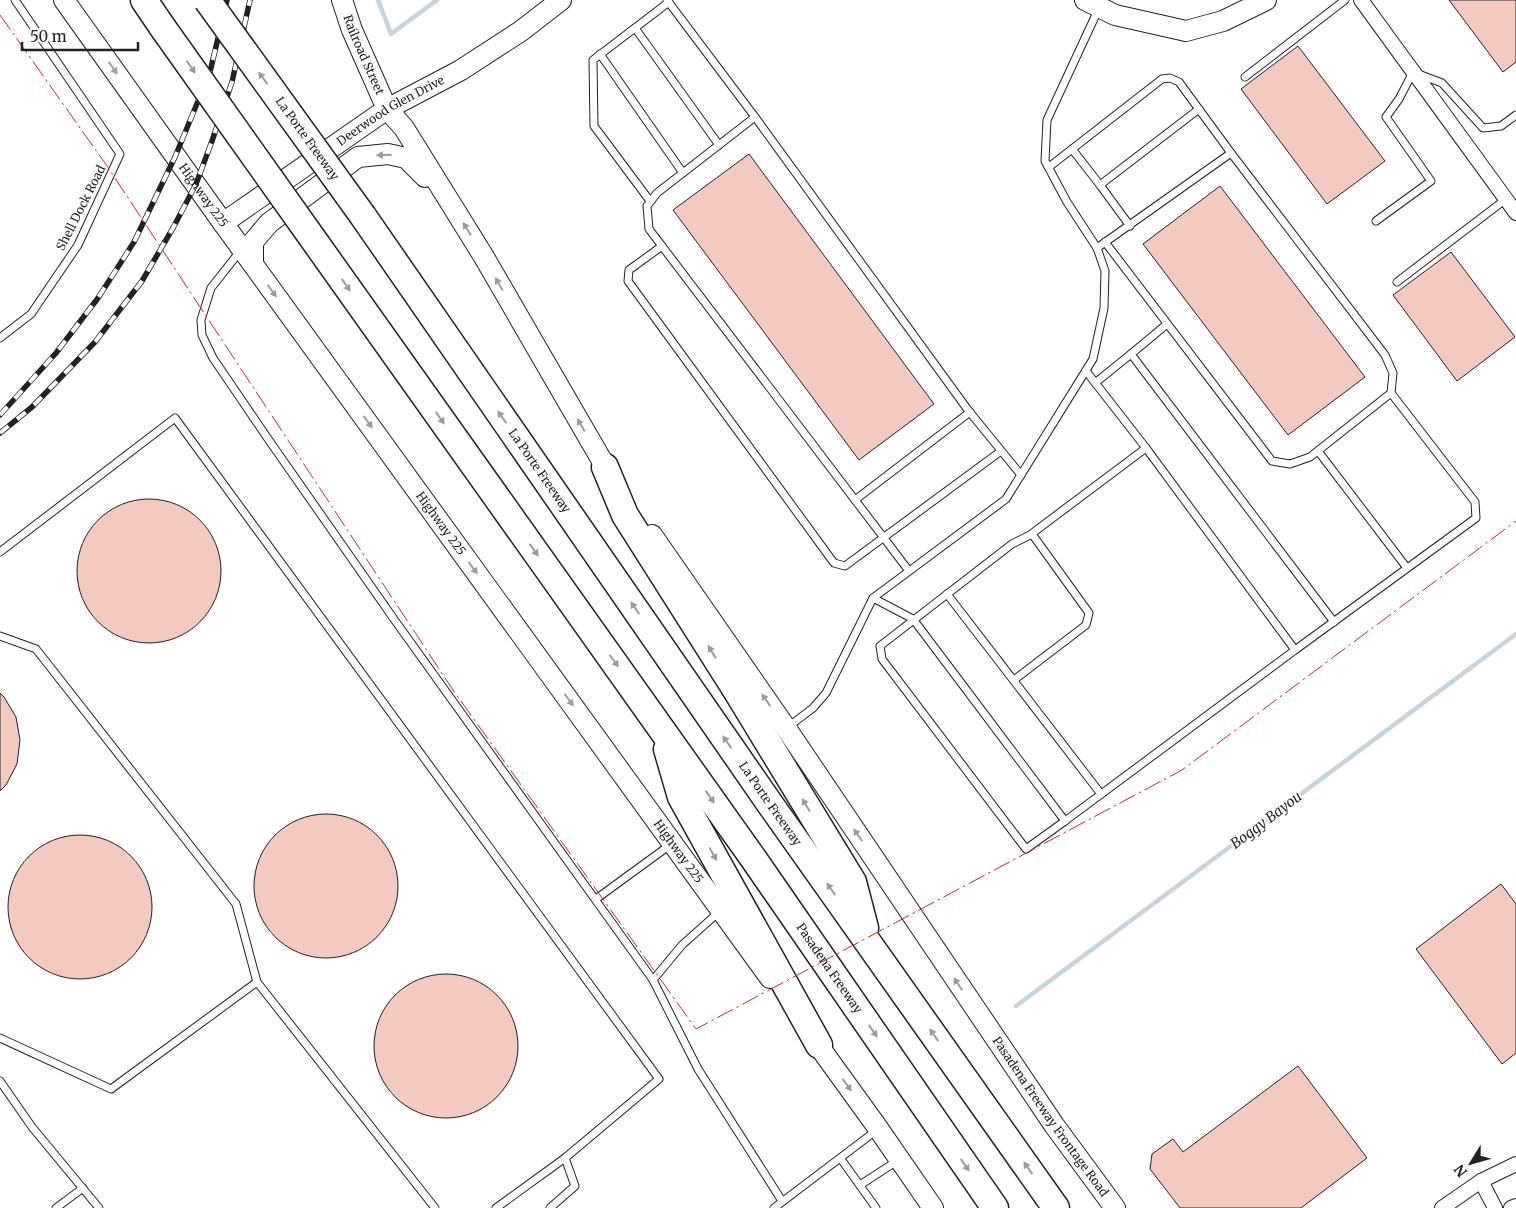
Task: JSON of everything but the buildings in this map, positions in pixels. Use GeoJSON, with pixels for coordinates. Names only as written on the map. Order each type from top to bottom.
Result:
{"type":"FeatureCollection","features":[{"type":"Feature","properties":{"kind":"highway"},"geometry":{"type":"LineString","coordinates":[[144,0],[662,729],[681,797],[818,1045]]}},
{"type":"Feature","properties":{"kind":"highway","name":"La Porte Freeway"},"geometry":{"type":"LineString","coordinates":[[207,0],[363,216],[869,944]]}},
{"type":"Feature","properties":{"kind":"highway"},"geometry":{"type":"LineString","coordinates":[[605,467],[625,515],[736,690],[854,882],[869,944],[1056,1208]]}},
{"type":"Feature","properties":{"kind":"highway","name":"Pasadena Freeway"},"geometry":{"type":"LineString","coordinates":[[662,729],[995,1208]]}},
{"type":"Feature","properties":{"kind":"main road","name":"Highway 225"},"geometry":{"type":"LineString","coordinates":[[64,0],[223,223],[818,1045]]}},
{"type":"Feature","properties":{"kind":"main road","name":"Railroad Street"},"geometry":{"type":"LineString","coordinates":[[342,0],[352,30],[387,109]]}},
{"type":"Feature","properties":{"kind":"main road","name":"Deerwood Glen Drive"},"geometry":{"type":"LineString","coordinates":[[223,223],[387,109],[461,70],[521,31],[561,0]]}},
{"type":"Feature","properties":{"kind":"main road"},"geometry":{"type":"LineString","coordinates":[[1092,4],[1115,15],[1186,31],[1223,21],[1266,0]]}},
{"type":"Feature","properties":{"kind":"main road"},"geometry":{"type":"LineString","coordinates":[[387,109],[404,128],[450,201],[605,467],[786,728]]}},
{"type":"Feature","properties":{"kind":"main road"},"geometry":{"type":"LineString","coordinates":[[248,256],[253,242],[269,223],[358,157],[388,154],[406,158],[450,201]]}},
{"type":"Feature","properties":{"kind":"main road","name":"Pasadena Freeway Frontage Road"},"geometry":{"type":"LineString","coordinates":[[786,728],[1054,1125],[1115,1208]]}},
{"type":"Feature","properties":{"kind":"main road"},"geometry":{"type":"LineString","coordinates":[[818,1045],[933,1208]]}},
{"type":"Feature","properties":{"kind":"street"},"geometry":{"type":"LineString","coordinates":[[1360,0],[1516,213]]}},
{"type":"Feature","properties":{"kind":"street"},"geometry":{"type":"LineString","coordinates":[[1442,1208],[1481,1181],[1516,1164]]}},
{"type":"Feature","properties":{"kind":"street"},"geometry":{"type":"LineString","coordinates":[[1481,1181],[1496,1208]]}},
{"type":"Feature","properties":{"kind":"street"},"geometry":{"type":"LineString","coordinates":[[1512,1208],[1516,1206]]}},
{"type":"Feature","properties":{"kind":"lane","name":"Shell Dock Road"},"geometry":{"type":"LineString","coordinates":[[0,338],[31,314],[78,244],[120,154],[15,0]]}},
{"type":"Feature","properties":{"kind":"lane"},"geometry":{"type":"LineString","coordinates":[[1245,77],[1345,0]]}},
{"type":"Feature","properties":{"kind":"lane"},"geometry":{"type":"LineString","coordinates":[[650,201],[594,126],[593,60],[668,1],[970,412],[1021,475]]}},
{"type":"Feature","properties":{"kind":"lane"},"geometry":{"type":"LineString","coordinates":[[786,728],[813,708],[826,693],[873,598],[1006,499],[1093,359],[1104,308],[1106,271],[1097,248],[1067,202],[1046,161],[1047,120],[1092,4]]}},
{"type":"Feature","properties":{"kind":"lane"},"geometry":{"type":"LineString","coordinates":[[635,28],[719,145]]}},
{"type":"Feature","properties":{"kind":"lane"},"geometry":{"type":"LineString","coordinates":[[600,54],[683,173]]}},
{"type":"Feature","properties":{"kind":"lane"},"geometry":{"type":"LineString","coordinates":[[1376,221],[1431,181],[1386,117],[1399,100],[1413,72],[1442,83],[1483,128],[1501,126],[1516,115]]}},
{"type":"Feature","properties":{"kind":"lane"},"geometry":{"type":"LineString","coordinates":[[1049,167],[1162,80],[1170,78],[1179,82],[1385,355],[1393,373],[1391,393],[1476,502],[1476,518],[1026,849],[882,659],[880,646],[1012,544],[1032,534],[1146,448]]}},
{"type":"Feature","properties":{"kind":"lane"},"geometry":{"type":"LineString","coordinates":[[1100,185],[1199,110]]}},
{"type":"Feature","properties":{"kind":"lane"},"geometry":{"type":"LineString","coordinates":[[755,117],[657,193],[647,206],[649,229],[909,572]]}},
{"type":"Feature","properties":{"kind":"lane"},"geometry":{"type":"LineString","coordinates":[[1072,149],[1130,226]]}},
{"type":"Feature","properties":{"kind":"lane"},"geometry":{"type":"LineString","coordinates":[[1097,248],[1231,153]]}},
{"type":"Feature","properties":{"kind":"lane"},"geometry":{"type":"LineString","coordinates":[[1397,282],[1506,199]]}},
{"type":"Feature","properties":{"kind":"lane"},"geometry":{"type":"LineString","coordinates":[[1105,242],[1272,461],[1290,464],[1310,457],[1391,393]]}},
{"type":"Feature","properties":{"kind":"lane"},"geometry":{"type":"LineString","coordinates":[[662,246],[629,270],[628,281],[834,563],[845,566],[1001,450]]}},
{"type":"Feature","properties":{"kind":"lane"},"geometry":{"type":"LineString","coordinates":[[248,256],[211,288],[201,320],[202,335],[213,358],[391,614],[653,980],[698,1069],[782,1201]]}},
{"type":"Feature","properties":{"kind":"lane"},"geometry":{"type":"LineString","coordinates":[[1095,383],[1168,324]]}},
{"type":"Feature","properties":{"kind":"lane"},"geometry":{"type":"LineString","coordinates":[[1131,354],[1334,622]]}},
{"type":"Feature","properties":{"kind":"lane"},"geometry":{"type":"LineString","coordinates":[[1086,370],[1295,650]]}},
{"type":"Feature","properties":{"kind":"lane"},"geometry":{"type":"LineString","coordinates":[[855,500],[970,412]]}},
{"type":"Feature","properties":{"kind":"lane"},"geometry":{"type":"LineString","coordinates":[[0,552],[175,418],[659,1079],[565,1158],[496,1208]]}},
{"type":"Feature","properties":{"kind":"lane"},"geometry":{"type":"LineString","coordinates":[[1318,451],[1407,568]]}},
{"type":"Feature","properties":{"kind":"lane"},"geometry":{"type":"LineString","coordinates":[[1014,680],[1086,625],[1089,613],[1032,534]]}},
{"type":"Feature","properties":{"kind":"lane"},"geometry":{"type":"LineString","coordinates":[[947,594],[1101,794]]}},
{"type":"Feature","properties":{"kind":"lane"},"geometry":{"type":"LineString","coordinates":[[873,598],[913,620],[1065,821]]}},
{"type":"Feature","properties":{"kind":"lane"},"geometry":{"type":"LineString","coordinates":[[0,636],[36,649],[236,904],[257,982],[435,1208]]}},
{"type":"Feature","properties":{"kind":"lane"},"geometry":{"type":"LineString","coordinates":[[596,899],[672,843]]}},
{"type":"Feature","properties":{"kind":"lane"},"geometry":{"type":"LineString","coordinates":[[653,980],[682,945],[722,910]]}},
{"type":"Feature","properties":{"kind":"lane"},"geometry":{"type":"LineString","coordinates":[[0,1038],[111,1089],[257,982]]}},
{"type":"Feature","properties":{"kind":"lane"},"geometry":{"type":"LineString","coordinates":[[0,1081],[32,1126],[99,1208]]}},
{"type":"Feature","properties":{"kind":"lane"},"geometry":{"type":"LineString","coordinates":[[774,1208],[879,1129]]}},
{"type":"Feature","properties":{"kind":"lane"},"geometry":{"type":"LineString","coordinates":[[550,1208],[575,1186],[565,1158]]}},
{"type":"Feature","properties":{"kind":"lane"},"geometry":{"type":"LineString","coordinates":[[841,1158],[876,1208]]}},
{"type":"Feature","properties":{"kind":"lane"},"geometry":{"type":"LineString","coordinates":[[860,1186],[900,1159]]}},
{"type":"Feature","properties":{"kind":"lane"},"geometry":{"type":"LineString","coordinates":[[56,1208],[83,1188]]}},
{"type":"Feature","properties":{"kind":"waterway"},"geometry":{"type":"LineString","coordinates":[[378,0],[391,34],[437,0]]}},
{"type":"Feature","properties":{"kind":"waterway","name":"Boggy Bayou"},"geometry":{"type":"LineString","coordinates":[[1016,1006],[1516,634]]}},
{"type":"Feature","properties":{"kind":"railway"},"geometry":{"type":"LineString","coordinates":[[0,415],[56,353],[98,298],[134,242],[175,157],[210,72],[227,0]]}},
{"type":"Feature","properties":{"kind":"railway"},"geometry":{"type":"LineString","coordinates":[[0,433],[32,407],[95,342],[142,281],[173,228],[196,184],[232,82],[250,0]]}},
{"type":"Feature","properties":{"kind":"power"},"geometry":{"type":"LineString","coordinates":[[0,15],[107,166],[453,690],[696,1029],[1182,770],[1516,521]]}}]}
